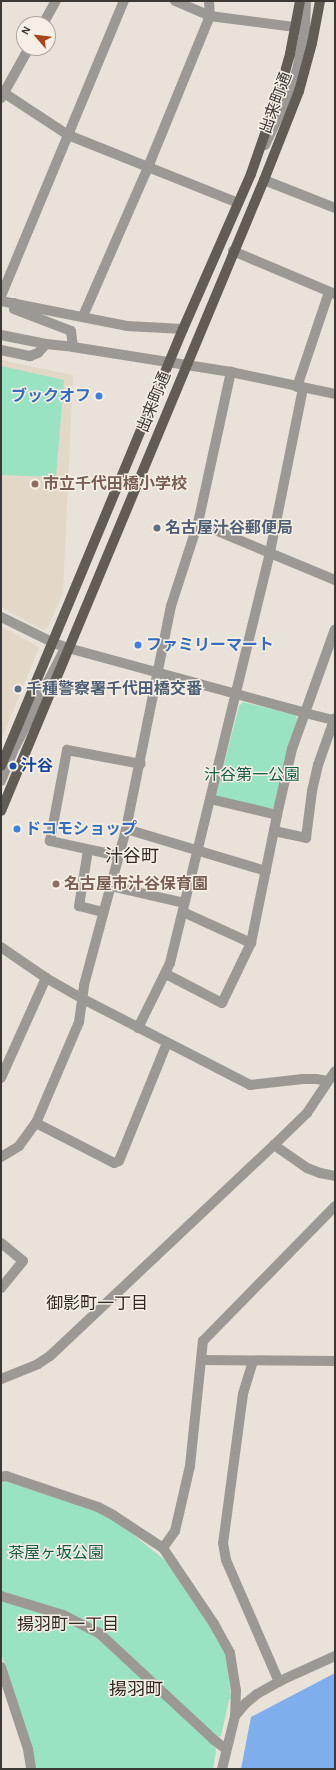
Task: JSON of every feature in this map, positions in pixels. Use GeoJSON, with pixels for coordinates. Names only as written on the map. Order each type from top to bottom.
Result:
{"type":"FeatureCollection","features":[{"type":"Feature","properties":{"kind":"main road"},"geometry":{"type":"LineString","coordinates":[[300,1],[306,29]]}},
{"type":"Feature","properties":{"kind":"main road","name":"出来町通"},"geometry":{"type":"LineString","coordinates":[[1,766],[54,643],[183,329],[251,174],[280,93],[306,29],[320,1]]}},
{"type":"Feature","properties":{"kind":"main road","name":"出来町通"},"geometry":{"type":"LineString","coordinates":[[1,811],[66,647],[84,611],[185,365],[264,180],[299,91],[304,69],[306,29]]}},
{"type":"Feature","properties":{"kind":"street"},"geometry":{"type":"LineString","coordinates":[[48,16],[56,1]]}},
{"type":"Feature","properties":{"kind":"street"},"geometry":{"type":"LineString","coordinates":[[1,296],[124,1]]}},
{"type":"Feature","properties":{"kind":"street"},"geometry":{"type":"LineString","coordinates":[[175,1],[210,16],[306,29]]}},
{"type":"Feature","properties":{"kind":"street"},"geometry":{"type":"LineString","coordinates":[[83,316],[148,167],[210,16],[209,1]]}},
{"type":"Feature","properties":{"kind":"street"},"geometry":{"type":"LineString","coordinates":[[306,1],[306,29]]}},
{"type":"Feature","properties":{"kind":"street"},"geometry":{"type":"LineString","coordinates":[[306,29],[310,1]]}},
{"type":"Feature","properties":{"kind":"street"},"geometry":{"type":"LineString","coordinates":[[24,56],[2,94],[68,135],[238,203]]}},
{"type":"Feature","properties":{"kind":"street"},"geometry":{"type":"LineString","coordinates":[[264,180],[335,208]]}},
{"type":"Feature","properties":{"kind":"street"},"geometry":{"type":"LineString","coordinates":[[138,1028],[166,974],[184,907],[197,850],[237,695],[270,552],[300,388],[332,293],[233,251]]}},
{"type":"Feature","properties":{"kind":"street"},"geometry":{"type":"LineString","coordinates":[[1,300],[127,326],[183,329]]}},
{"type":"Feature","properties":{"kind":"street"},"geometry":{"type":"LineString","coordinates":[[14,303],[14,310],[71,331],[73,347]]}},
{"type":"Feature","properties":{"kind":"street"},"geometry":{"type":"LineString","coordinates":[[1,335],[46,344],[231,372],[300,388],[335,394]]}},
{"type":"Feature","properties":{"kind":"street"},"geometry":{"type":"LineString","coordinates":[[1,350],[30,356],[38,354],[46,344]]}},
{"type":"Feature","properties":{"kind":"street"},"geometry":{"type":"LineString","coordinates":[[1,1157],[18,1146],[36,1123],[79,1022],[84,985],[126,829],[141,764],[171,606],[198,523],[231,372]]}},
{"type":"Feature","properties":{"kind":"street"},"geometry":{"type":"LineString","coordinates":[[198,523],[335,580]]}},
{"type":"Feature","properties":{"kind":"street"},"geometry":{"type":"LineString","coordinates":[[1,616],[54,643],[66,647],[237,695],[334,719],[318,765],[312,791],[306,838],[274,831]]}},
{"type":"Feature","properties":{"kind":"street"},"geometry":{"type":"LineString","coordinates":[[166,974],[222,1003],[251,943],[292,749],[335,629]]}},
{"type":"Feature","properties":{"kind":"street"},"geometry":{"type":"LineString","coordinates":[[1,781],[15,747],[66,647]]}},
{"type":"Feature","properties":{"kind":"street"},"geometry":{"type":"LineString","coordinates":[[119,856],[50,841],[67,750],[141,764]]}},
{"type":"Feature","properties":{"kind":"street"},"geometry":{"type":"LineString","coordinates":[[210,799],[277,816]]}},
{"type":"Feature","properties":{"kind":"street"},"geometry":{"type":"LineString","coordinates":[[126,829],[266,871]]}},
{"type":"Feature","properties":{"kind":"street"},"geometry":{"type":"LineString","coordinates":[[88,850],[79,906],[103,912]]}},
{"type":"Feature","properties":{"kind":"street"},"geometry":{"type":"LineString","coordinates":[[110,886],[184,907],[251,943]]}},
{"type":"Feature","properties":{"kind":"street"},"geometry":{"type":"LineString","coordinates":[[1,947],[46,978],[83,999],[250,1085],[303,1079],[328,1081]]}},
{"type":"Feature","properties":{"kind":"street"},"geometry":{"type":"LineString","coordinates":[[1,1078],[46,978]]}},
{"type":"Feature","properties":{"kind":"street"},"geometry":{"type":"LineString","coordinates":[[36,1123],[114,1163],[119,1161],[168,1043]]}},
{"type":"Feature","properties":{"kind":"street"},"geometry":{"type":"LineString","coordinates":[[1,1380],[38,1364],[50,1356],[274,1145],[307,1112],[335,1071]]}},
{"type":"Feature","properties":{"kind":"street"},"geometry":{"type":"LineString","coordinates":[[274,1145],[307,1168],[320,1173],[335,1176]]}},
{"type":"Feature","properties":{"kind":"street"},"geometry":{"type":"LineString","coordinates":[[163,1548],[175,1531],[190,1466],[203,1341],[335,1206]]}},
{"type":"Feature","properties":{"kind":"street"},"geometry":{"type":"LineString","coordinates":[[1,1243],[23,1261],[1,1288]]}},
{"type":"Feature","properties":{"kind":"street"},"geometry":{"type":"LineString","coordinates":[[201,1360],[335,1361]]}},
{"type":"Feature","properties":{"kind":"street"},"geometry":{"type":"LineString","coordinates":[[253,1361],[243,1394],[223,1543],[226,1560],[279,1682]]}},
{"type":"Feature","properties":{"kind":"street"},"geometry":{"type":"LineString","coordinates":[[1,1477],[6,1476],[98,1507],[163,1548],[214,1624],[230,1653],[236,1690],[235,1716],[222,1769]]}},
{"type":"Feature","properties":{"kind":"street"},"geometry":{"type":"LineString","coordinates":[[1,1596],[63,1615],[99,1633],[214,1740],[226,1748]]}},
{"type":"Feature","properties":{"kind":"street"},"geometry":{"type":"LineString","coordinates":[[235,1716],[258,1694],[279,1682],[335,1656]]}},
{"type":"Feature","properties":{"kind":"street"},"geometry":{"type":"LineString","coordinates":[[1,1668],[28,1749],[31,1769]]}},
{"type":"Feature","properties":{"kind":"shaded area","name":"市立千代田橋小学校"},"geometry":{"type":"Polygon","coordinates":[[[1,360],[73,375],[63,593],[48,627],[43,630],[1,607],[1,360]]]}},
{"type":"Feature","properties":{"kind":"shaded area"},"geometry":{"type":"Polygon","coordinates":[[[2,627],[39,648],[1,740],[2,627]]]}},
{"type":"Feature","properties":{"kind":"green space"},"geometry":{"type":"Polygon","coordinates":[[[1,366],[64,380],[56,477],[1,475],[1,366]]]}},
{"type":"Feature","properties":{"kind":"green space","name":"汁谷第一公園"},"geometry":{"type":"Polygon","coordinates":[[[243,702],[295,715],[298,720],[275,808],[271,810],[219,799],[216,795],[239,706],[243,702]]]}},
{"type":"Feature","properties":{"kind":"green space","name":"茶屋ヶ坂公園"},"geometry":{"type":"Polygon","coordinates":[[[5,1481],[97,1511],[115,1520],[166,1561],[208,1622],[226,1654],[231,1698],[229,1700],[221,1736],[219,1737],[214,1734],[92,1624],[56,1608],[1,1592],[1,1484],[5,1481]]]}},
{"type":"Feature","properties":{"kind":"green space","name":"茶屋ヶ坂公園"},"geometry":{"type":"Polygon","coordinates":[[[1,1601],[62,1619],[81,1628],[102,1641],[215,1746],[216,1751],[213,1769],[34,1769],[1,1652],[1,1601]]]}},
{"type":"Feature","properties":{"kind":"water"},"geometry":{"type":"Polygon","coordinates":[[[335,1673],[335,1769],[241,1769],[251,1717],[335,1673]]]}},
{"type":"Feature","properties":{"kind":"place","name":"ブックオフ"},"geometry":{"type":"Point","coordinates":[99,396]}},
{"type":"Feature","properties":{"kind":"place","name":"市立千代田橋小学校"},"geometry":{"type":"Point","coordinates":[35,484]}},
{"type":"Feature","properties":{"kind":"place","name":"名古屋汁谷郵便局"},"geometry":{"type":"Point","coordinates":[157,528]}},
{"type":"Feature","properties":{"kind":"place","name":"ファミリーマート"},"geometry":{"type":"Point","coordinates":[138,645]}},
{"type":"Feature","properties":{"kind":"place","name":"千種警察署千代田橋交番"},"geometry":{"type":"Point","coordinates":[18,689]}},
{"type":"Feature","properties":{"kind":"place","name":"汁谷"},"geometry":{"type":"Point","coordinates":[13,766]}},
{"type":"Feature","properties":{"kind":"place","name":"ドコモショップ"},"geometry":{"type":"Point","coordinates":[17,829]}},
{"type":"Feature","properties":{"kind":"place","name":"名古屋市汁谷保育園"},"geometry":{"type":"Point","coordinates":[56,884]}},
{"type":"Feature","properties":{"kind":"district","name":"汁谷町"},"geometry":{"type":"Point","coordinates":[132,857]}},
{"type":"Feature","properties":{"kind":"district","name":"御影町一丁目"},"geometry":{"type":"Point","coordinates":[97,1304]}},
{"type":"Feature","properties":{"kind":"district","name":"揚羽町一丁目"},"geometry":{"type":"Point","coordinates":[68,1625]}},
{"type":"Feature","properties":{"kind":"district","name":"揚羽町"},"geometry":{"type":"Point","coordinates":[136,1690]}}]}
